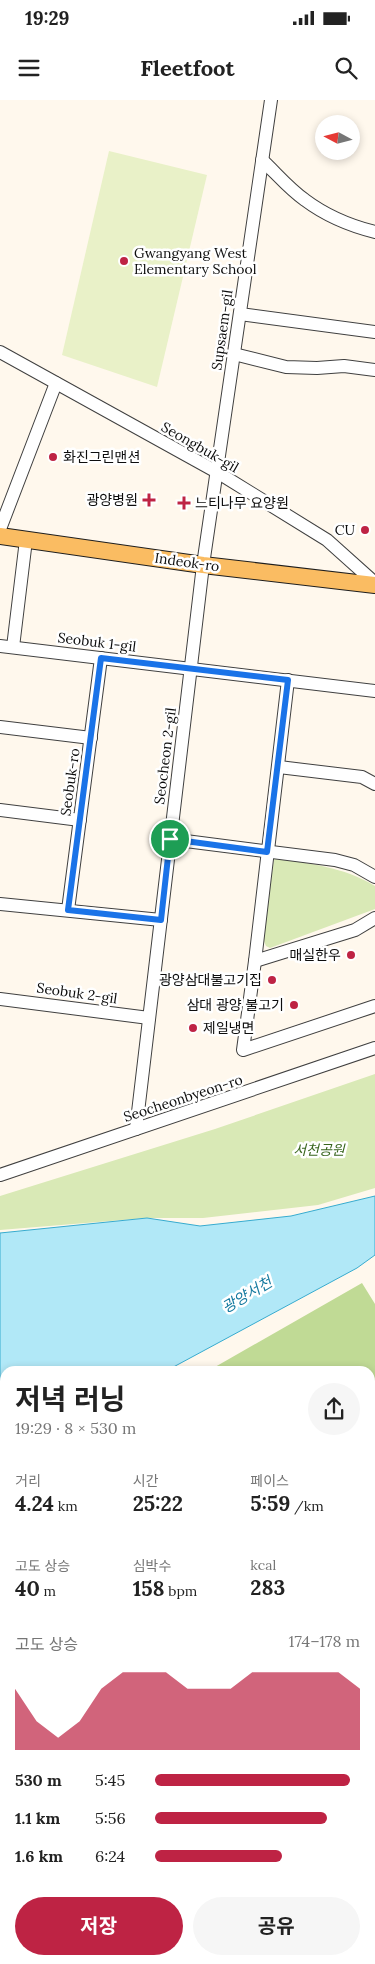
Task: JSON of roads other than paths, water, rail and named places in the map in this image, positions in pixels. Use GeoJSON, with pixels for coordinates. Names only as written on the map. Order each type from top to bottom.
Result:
{"type":"FeatureCollection","features":[{"type":"Feature","properties":{"kind":"main road","name":"Indeok-ro"},"geometry":{"type":"LineString","coordinates":[[0,536],[203,565],[375,584]]}},
{"type":"Feature","properties":{"kind":"street","name":"Supsaem-gil"},"geometry":{"type":"LineString","coordinates":[[203,565],[271,100]]}},
{"type":"Feature","properties":{"kind":"street"},"geometry":{"type":"LineString","coordinates":[[262,160],[304,200],[332,216],[359,228],[375,232]]}},
{"type":"Feature","properties":{"kind":"street"},"geometry":{"type":"LineString","coordinates":[[240,314],[375,332]]}},
{"type":"Feature","properties":{"kind":"street","name":"Seongbuk-gil"},"geometry":{"type":"LineString","coordinates":[[0,352],[217,472],[327,540],[375,584]]}},
{"type":"Feature","properties":{"kind":"street"},"geometry":{"type":"LineString","coordinates":[[234,354],[286,367],[317,368],[344,366],[375,370]]}},
{"type":"Feature","properties":{"kind":"street"},"geometry":{"type":"LineString","coordinates":[[0,529],[56,383]]}},
{"type":"Feature","properties":{"kind":"street"},"geometry":{"type":"LineString","coordinates":[[13,647],[26,540]]}},
{"type":"Feature","properties":{"kind":"street","name":"Seocheon 2-gil"},"geometry":{"type":"LineString","coordinates":[[136,1129],[203,565]]}},
{"type":"Feature","properties":{"kind":"street","name":"Seobuk 1-gil"},"geometry":{"type":"LineString","coordinates":[[0,646],[375,691]]}},
{"type":"Feature","properties":{"kind":"street","name":"Seobuk-ro"},"geometry":{"type":"LineString","coordinates":[[68,910],[101,658]]}},
{"type":"Feature","properties":{"kind":"street"},"geometry":{"type":"LineString","coordinates":[[288,680],[279,767],[243,1050],[375,1006]]}},
{"type":"Feature","properties":{"kind":"street"},"geometry":{"type":"LineString","coordinates":[[0,726],[91,738]]}},
{"type":"Feature","properties":{"kind":"street"},"geometry":{"type":"LineString","coordinates":[[279,767],[362,777],[375,784]]}},
{"type":"Feature","properties":{"kind":"street"},"geometry":{"type":"LineString","coordinates":[[0,810],[80,820]]}},
{"type":"Feature","properties":{"kind":"street"},"geometry":{"type":"LineString","coordinates":[[170,839],[335,860],[354,865],[375,877]]}},
{"type":"Feature","properties":{"kind":"street"},"geometry":{"type":"LineString","coordinates":[[0,904],[161,920]]}},
{"type":"Feature","properties":{"kind":"street"},"geometry":{"type":"LineString","coordinates":[[255,961],[355,930],[375,918]]}},
{"type":"Feature","properties":{"kind":"street","name":"Seobuk 2-gil"},"geometry":{"type":"LineString","coordinates":[[0,999],[149,1018]]}},
{"type":"Feature","properties":{"kind":"street","name":"Seocheonbyeon-ro"},"geometry":{"type":"LineString","coordinates":[[0,1175],[375,1048]]}},
{"type":"Feature","properties":{"kind":"water","name":"광양서천"},"geometry":{"type":"Polygon","coordinates":[[[375,1196],[375,1255],[357,1268],[175,1366],[0,1366],[0,1233],[147,1218],[200,1226],[291,1216],[375,1196]]]}},
{"type":"Feature","properties":{"kind":"place","name":"Gwangyang West Elementary School"},"geometry":{"type":"Point","coordinates":[124,261]}},
{"type":"Feature","properties":{"kind":"place","name":"화진그린맨션"},"geometry":{"type":"Point","coordinates":[53,457]}},
{"type":"Feature","properties":{"kind":"place","name":"광양병원"},"geometry":{"type":"Point","coordinates":[149,500]}},
{"type":"Feature","properties":{"kind":"place","name":"느티나무 요양원"},"geometry":{"type":"Point","coordinates":[184,503]}},
{"type":"Feature","properties":{"kind":"place","name":"CU"},"geometry":{"type":"Point","coordinates":[365,530]}},
{"type":"Feature","properties":{"kind":"place","name":"매실한우"},"geometry":{"type":"Point","coordinates":[351,955]}},
{"type":"Feature","properties":{"kind":"place","name":"광양삼대불고기집"},"geometry":{"type":"Point","coordinates":[272,980]}},
{"type":"Feature","properties":{"kind":"place","name":"삼대 광양 불고기"},"geometry":{"type":"Point","coordinates":[294,1005]}},
{"type":"Feature","properties":{"kind":"place","name":"제일냉면"},"geometry":{"type":"Point","coordinates":[193,1028]}},
{"type":"Feature","properties":{"kind":"park label","name":"서천공원"},"geometry":{"type":"Point","coordinates":[319,1150]}}]}
